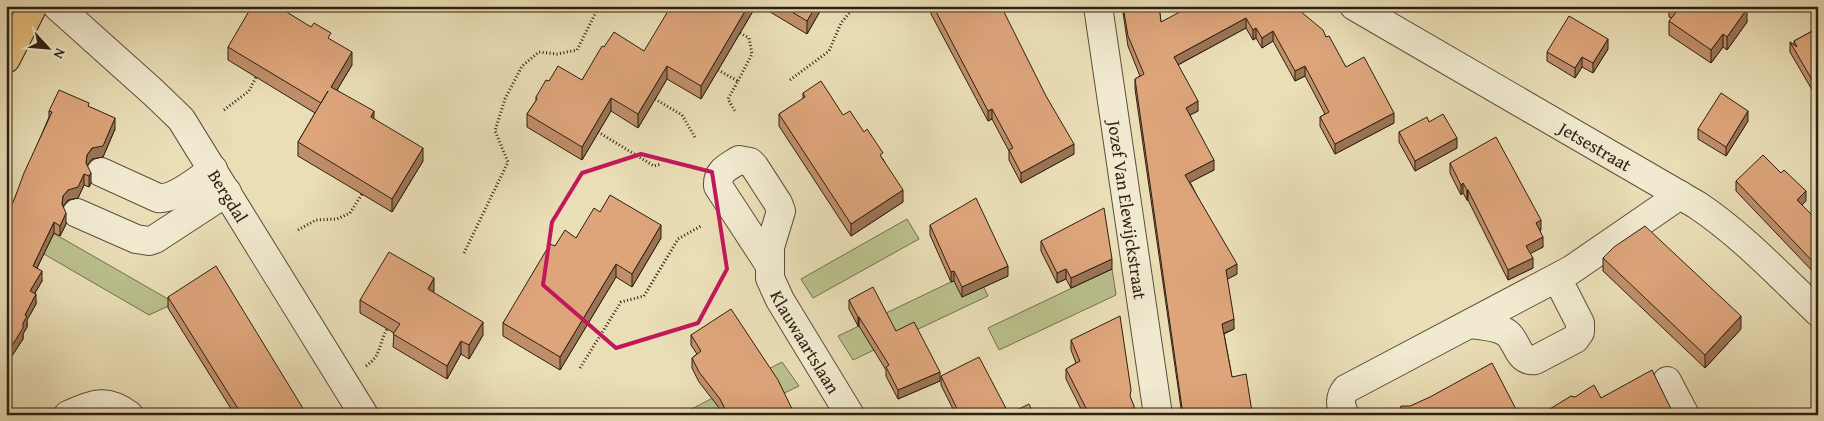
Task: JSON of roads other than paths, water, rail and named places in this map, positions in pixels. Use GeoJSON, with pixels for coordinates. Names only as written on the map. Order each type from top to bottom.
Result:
{"type":"FeatureCollection","features":[{"type":"Feature","properties":{"kind":"main road"},"geometry":{"type":"LineString","coordinates":[[6,59],[33,6]]}},
{"type":"Feature","properties":{"kind":"street","name":"Bergdal"},"geometry":{"type":"LineString","coordinates":[[57,6],[169,106],[181,119],[364,415]]}},
{"type":"Feature","properties":{"kind":"street","name":"Jozef Van Elewijckstraat"},"geometry":{"type":"LineString","coordinates":[[1098,6],[1158,415]]}},
{"type":"Feature","properties":{"kind":"street","name":"Jetsestraat"},"geometry":{"type":"LineString","coordinates":[[1354,6],[1680,195],[1717,219],[1818,312]]}},
{"type":"Feature","properties":{"kind":"street"},"geometry":{"type":"LineString","coordinates":[[101,172],[164,199],[220,180]]}},
{"type":"Feature","properties":{"kind":"street"},"geometry":{"type":"LineString","coordinates":[[77,213],[136,239],[148,241],[154,239],[220,180]]}},
{"type":"Feature","properties":{"kind":"street"},"geometry":{"type":"LineString","coordinates":[[1345,415],[1341,403],[1346,389],[1556,278],[1680,195]]}},
{"type":"Feature","properties":{"kind":"street","name":"Klauwaartslaan"},"geometry":{"type":"LineString","coordinates":[[769,264],[770,278],[780,300],[850,415]]}},
{"type":"Feature","properties":{"kind":"street"},"geometry":{"type":"LineString","coordinates":[[1470,324],[1501,330],[1508,334],[1526,359],[1535,360],[1575,339],[1580,332],[1580,323],[1556,278]]}},
{"type":"Feature","properties":{"kind":"street"},"geometry":{"type":"LineString","coordinates":[[1667,381],[1685,415]]}},
{"type":"Feature","properties":{"kind":"street"},"geometry":{"type":"LineString","coordinates":[[68,415],[93,404],[106,404],[118,407],[128,415]]}}]}
